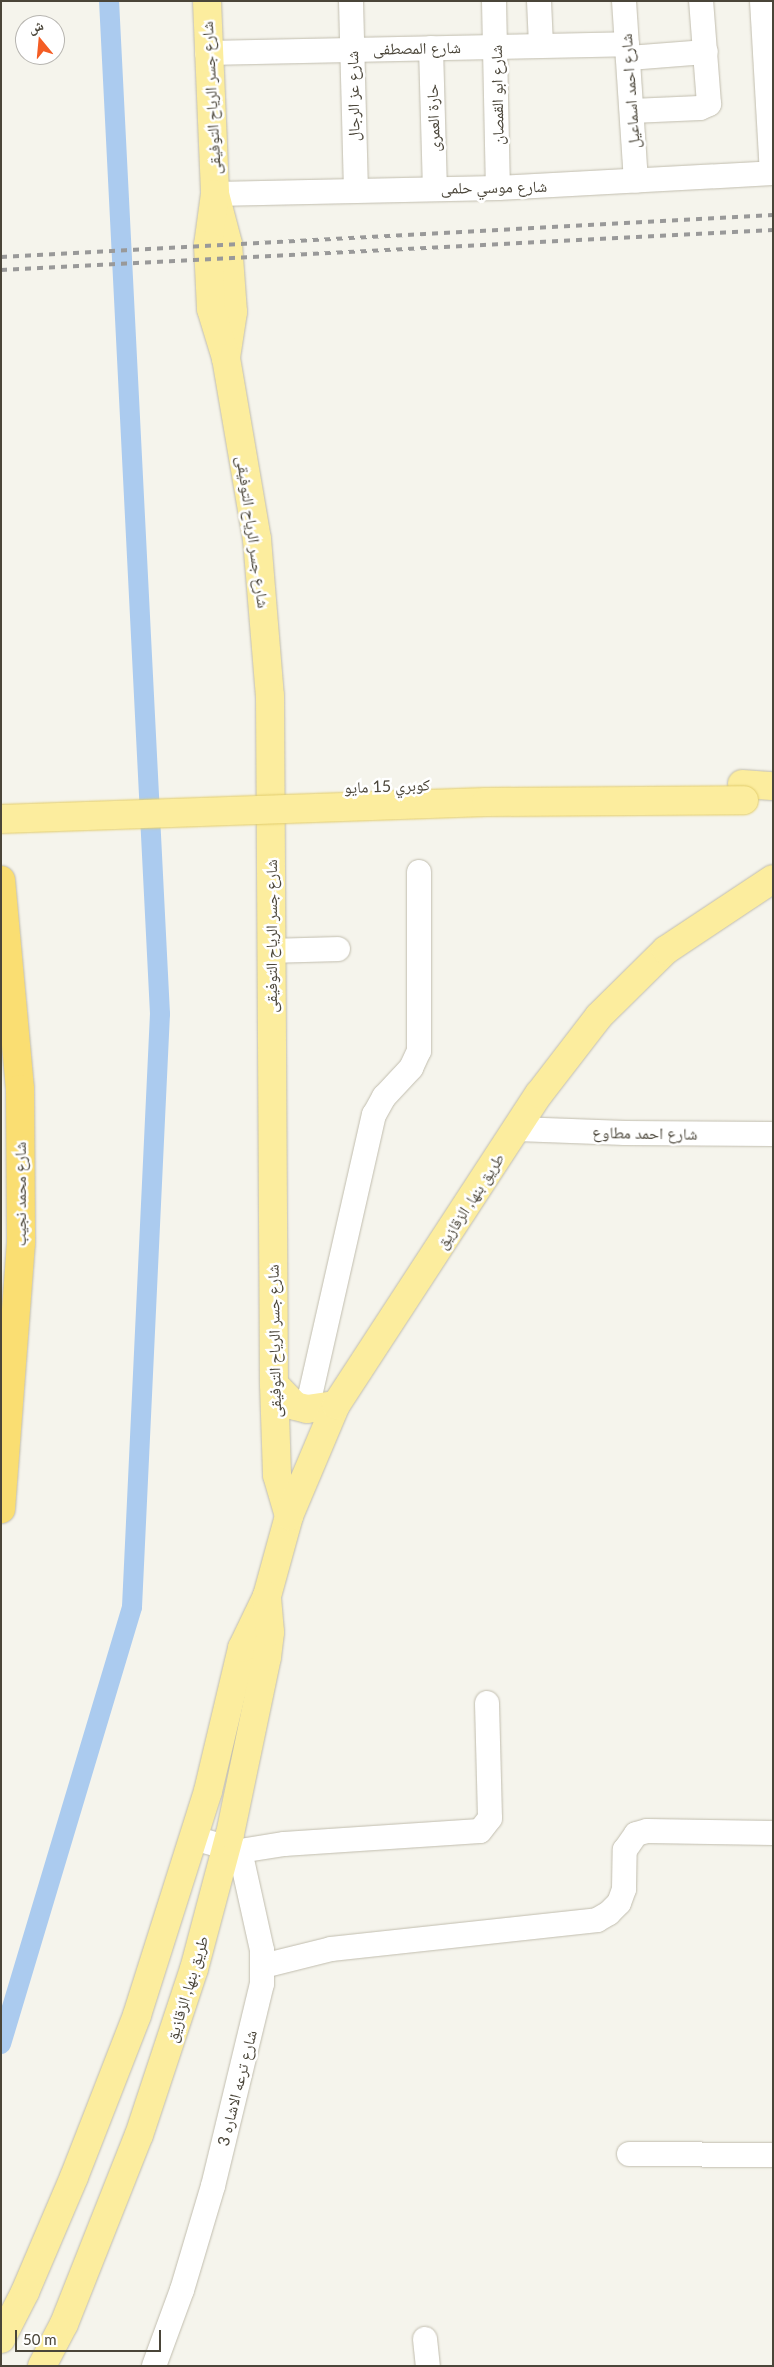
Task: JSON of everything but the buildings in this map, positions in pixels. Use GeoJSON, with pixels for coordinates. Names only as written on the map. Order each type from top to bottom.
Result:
{"type":"FeatureCollection","features":[{"type":"Feature","properties":{"kind":"highway","name":"شارع محمد نجيب"},"geometry":{"type":"LineString","coordinates":[[1,880],[20,1089],[11,1245],[1,1509]]}},
{"type":"Feature","properties":{"kind":"main road","name":"شارع جسر الرياح التوفيقى"},"geometry":{"type":"LineString","coordinates":[[207,1],[215,194],[208,260],[214,326],[226,358],[262,585],[270,696],[274,1384],[277,1475],[288,1516]]}},
{"type":"Feature","properties":{"kind":"main road","name":"كوبري 15 مايو"},"geometry":{"type":"LineString","coordinates":[[1,802],[390,786],[743,792],[773,801]]}},
{"type":"Feature","properties":{"kind":"main road","name":"كوبري 15 مايو"},"geometry":{"type":"LineString","coordinates":[[1,819],[743,792],[773,786]]}},
{"type":"Feature","properties":{"kind":"main road","name":"طريق بنها, الزقازيق"},"geometry":{"type":"LineString","coordinates":[[1,2339],[25,2292],[103,2103],[159,1949],[208,1790],[242,1648],[267,1596],[288,1516],[336,1405],[517,1129],[599,1016],[643,970],[690,934],[773,879]]}},
{"type":"Feature","properties":{"kind":"main road"},"geometry":{"type":"LineString","coordinates":[[274,1384],[295,1406],[307,1409],[336,1405]]}},
{"type":"Feature","properties":{"kind":"main road","name":"طريق بنها, الزقازيق"},"geometry":{"type":"LineString","coordinates":[[42,2366],[64,2324],[144,2120],[233,1849],[267,1657],[270,1632],[267,1596]]}},
{"type":"Feature","properties":{"kind":"street","name":"شارع عز الرجال"},"geometry":{"type":"LineString","coordinates":[[351,1],[356,190]]}},
{"type":"Feature","properties":{"kind":"street","name":"شارع ابو القمصان"},"geometry":{"type":"LineString","coordinates":[[494,1],[497,46],[498,188]]}},
{"type":"Feature","properties":{"kind":"street"},"geometry":{"type":"LineString","coordinates":[[539,1],[541,45]]}},
{"type":"Feature","properties":{"kind":"street","name":"شارع احمد اسماعيل"},"geometry":{"type":"LineString","coordinates":[[624,1],[636,181]]}},
{"type":"Feature","properties":{"kind":"street"},"geometry":{"type":"LineString","coordinates":[[632,111],[706,106],[710,101],[700,1]]}},
{"type":"Feature","properties":{"kind":"street"},"geometry":{"type":"LineString","coordinates":[[762,1],[772,173]]}},
{"type":"Feature","properties":{"kind":"street","name":"شارع المصطفى"},"geometry":{"type":"LineString","coordinates":[[208,53],[352,48],[541,45],[628,51],[706,52]]}},
{"type":"Feature","properties":{"kind":"street","name":"حارة العمرى"},"geometry":{"type":"LineString","coordinates":[[431,48],[435,188]]}},
{"type":"Feature","properties":{"kind":"street","name":"شارع موسي حلمى"},"geometry":{"type":"LineString","coordinates":[[215,194],[498,188],[772,173]]}},
{"type":"Feature","properties":{"kind":"street"},"geometry":{"type":"LineString","coordinates":[[307,1409],[374,1115],[384,1097],[411,1068],[419,1051],[419,872]]}},
{"type":"Feature","properties":{"kind":"street"},"geometry":{"type":"LineString","coordinates":[[271,951],[338,949]]}},
{"type":"Feature","properties":{"kind":"street","name":"شارع احمد مطاوع"},"geometry":{"type":"LineString","coordinates":[[517,1129],[625,1133],[773,1134]]}},
{"type":"Feature","properties":{"kind":"street"},"geometry":{"type":"LineString","coordinates":[[193,1838],[233,1849],[480,1830],[490,1818],[487,1703]]}},
{"type":"Feature","properties":{"kind":"street"},"geometry":{"type":"LineString","coordinates":[[263,1966],[331,1949],[596,1920],[619,1903],[624,1889],[625,1850],[636,1834],[647,1831],[773,1833]]}},
{"type":"Feature","properties":{"kind":"street","name":"شارع ترعه الاشاره 3"},"geometry":{"type":"LineString","coordinates":[[154,2366],[182,2290],[213,2186],[262,1984],[263,1966],[233,1849]]}},
{"type":"Feature","properties":{"kind":"street"},"geometry":{"type":"LineString","coordinates":[[629,2154],[773,2155]]}},
{"type":"Feature","properties":{"kind":"street"},"geometry":{"type":"LineString","coordinates":[[425,2339],[428,2366]]}},
{"type":"Feature","properties":{"kind":"waterway"},"geometry":{"type":"LineString","coordinates":[[1,2044],[132,1607],[160,1014],[109,1]]}},
{"type":"Feature","properties":{"kind":"railway"},"geometry":{"type":"LineString","coordinates":[[1,257],[773,215]]}},
{"type":"Feature","properties":{"kind":"railway"},"geometry":{"type":"LineString","coordinates":[[1,270],[773,230]]}}]}
